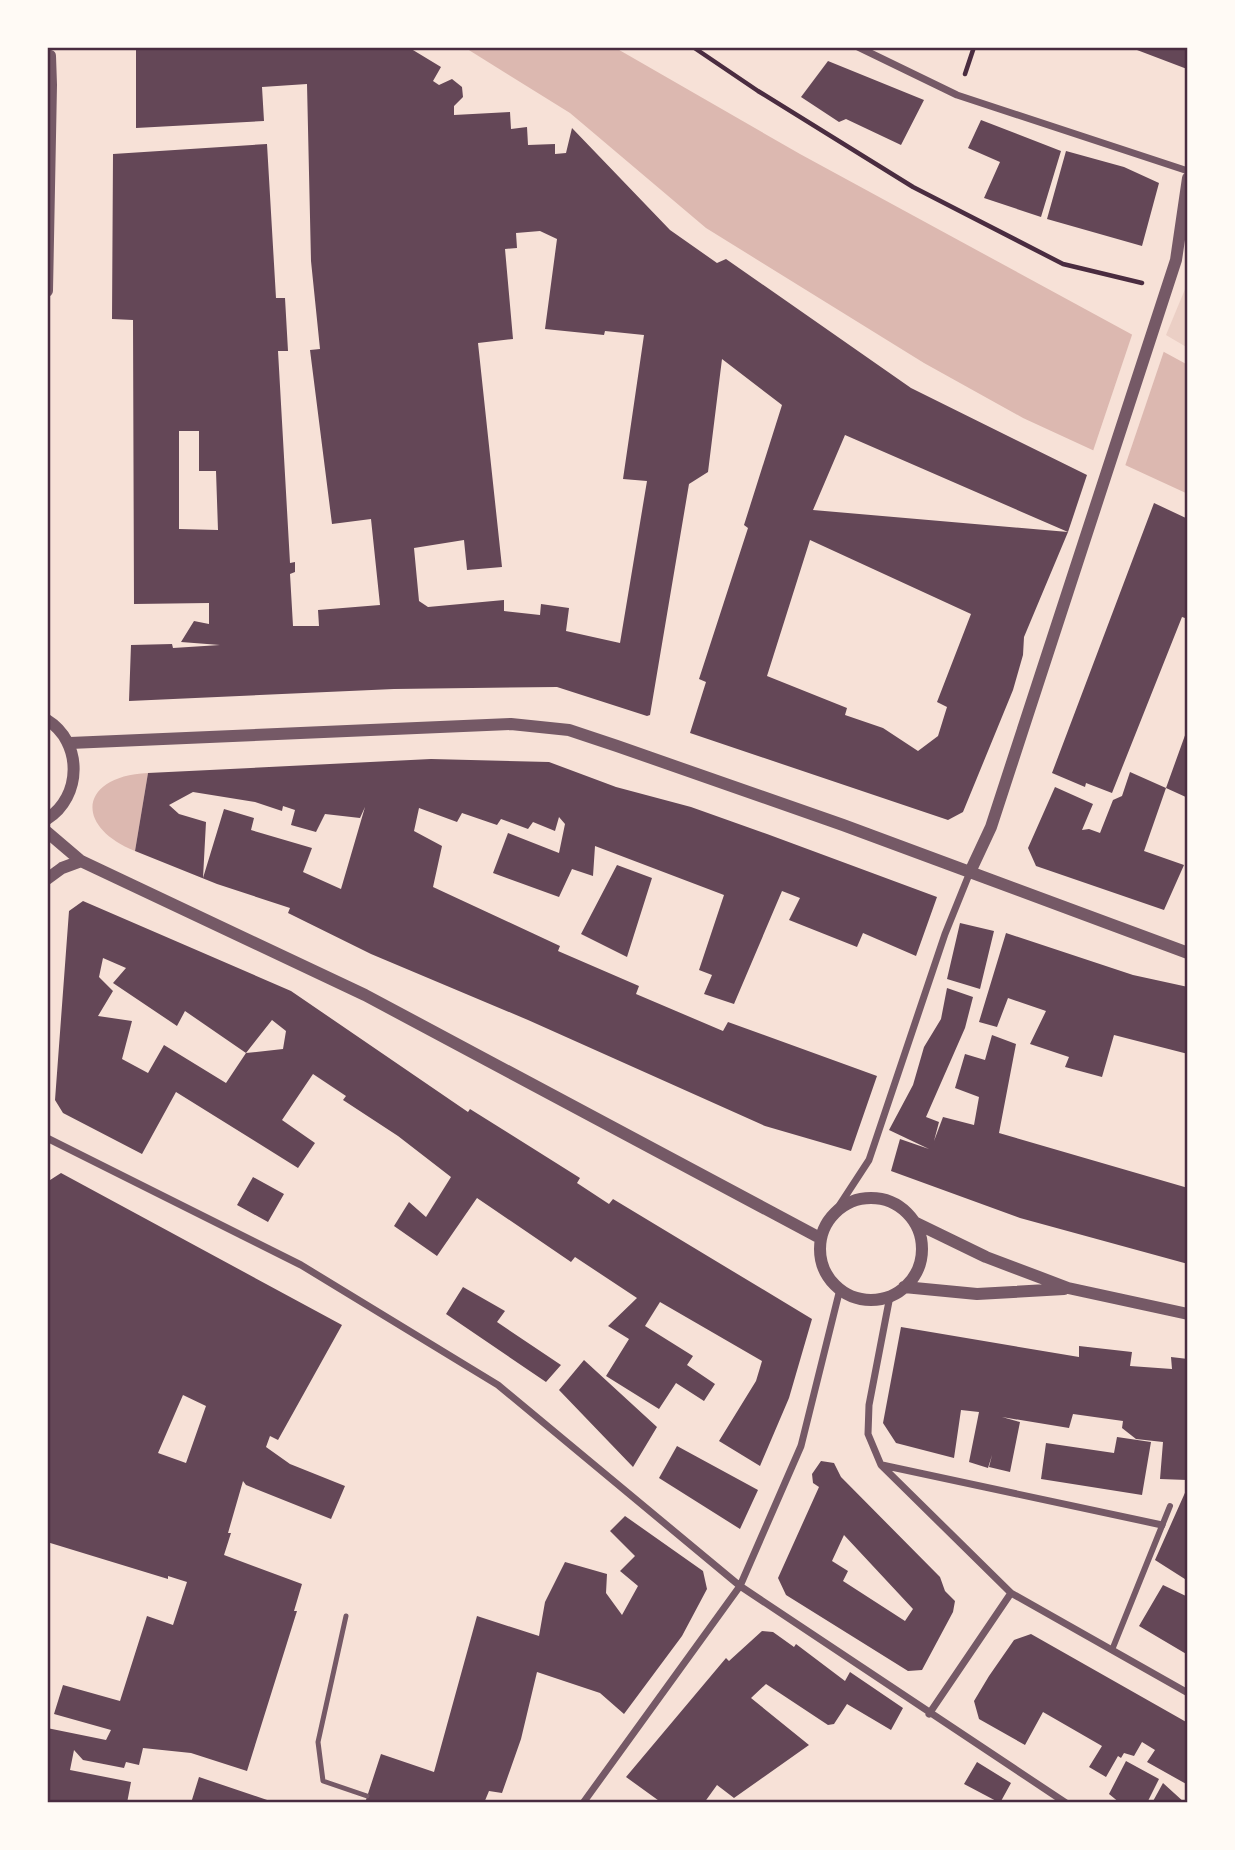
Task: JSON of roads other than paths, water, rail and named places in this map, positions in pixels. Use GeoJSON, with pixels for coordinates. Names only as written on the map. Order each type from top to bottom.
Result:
{"type":"FeatureCollection","features":[{"type":"Feature","properties":{"kind":"street"},"geometry":{"type":"LineString","coordinates":[[858,47],[957,95],[1188,172]]}},
{"type":"Feature","properties":{"kind":"street"},"geometry":{"type":"LineString","coordinates":[[47,55],[50,56],[51,85],[47,291]]}},
{"type":"Feature","properties":{"kind":"street"},"geometry":{"type":"LineString","coordinates":[[916,1223],[922,1252],[918,1269],[904,1287],[890,1296],[864,1299],[841,1289],[825,1271],[820,1255],[820,1238],[827,1222],[869,1160],[945,934],[991,827],[1184,235],[1188,178]]}},
{"type":"Feature","properties":{"kind":"street"},"geometry":{"type":"LineString","coordinates":[[47,720],[70,743],[73,779],[66,799],[47,819]]}},
{"type":"Feature","properties":{"kind":"street"},"geometry":{"type":"LineString","coordinates":[[70,743],[511,724],[569,730],[843,825],[1188,953]]}},
{"type":"Feature","properties":{"kind":"street"},"geometry":{"type":"LineString","coordinates":[[47,832],[80,861],[365,996],[820,1238]]}},
{"type":"Feature","properties":{"kind":"street"},"geometry":{"type":"LineString","coordinates":[[47,879],[61,868],[80,861]]}},
{"type":"Feature","properties":{"kind":"street"},"geometry":{"type":"LineString","coordinates":[[47,1138],[301,1265],[498,1385],[740,1586],[1066,1803]]}},
{"type":"Feature","properties":{"kind":"street"},"geometry":{"type":"LineString","coordinates":[[838,1209],[852,1200],[886,1199],[901,1208],[916,1223],[986,1257],[1068,1289],[1188,1314]]}},
{"type":"Feature","properties":{"kind":"street"},"geometry":{"type":"LineString","coordinates":[[904,1287],[977,1294],[1068,1289]]}},
{"type":"Feature","properties":{"kind":"street"},"geometry":{"type":"LineString","coordinates":[[583,1803],[740,1586],[801,1446],[841,1289]]}},
{"type":"Feature","properties":{"kind":"street"},"geometry":{"type":"LineString","coordinates":[[890,1296],[869,1405],[868,1434],[881,1465],[1011,1593],[1188,1693]]}},
{"type":"Feature","properties":{"kind":"street"},"geometry":{"type":"LineString","coordinates":[[881,1465],[1162,1525]]}},
{"type":"Feature","properties":{"kind":"street"},"geometry":{"type":"LineString","coordinates":[[1112,1650],[1170,1506]]}},
{"type":"Feature","properties":{"kind":"street"},"geometry":{"type":"LineString","coordinates":[[929,1714],[1011,1593]]}},
{"type":"Feature","properties":{"kind":"lane"},"geometry":{"type":"LineString","coordinates":[[346,1616],[318,1742],[321,1768],[323,1781],[368,1796]]}}]}
